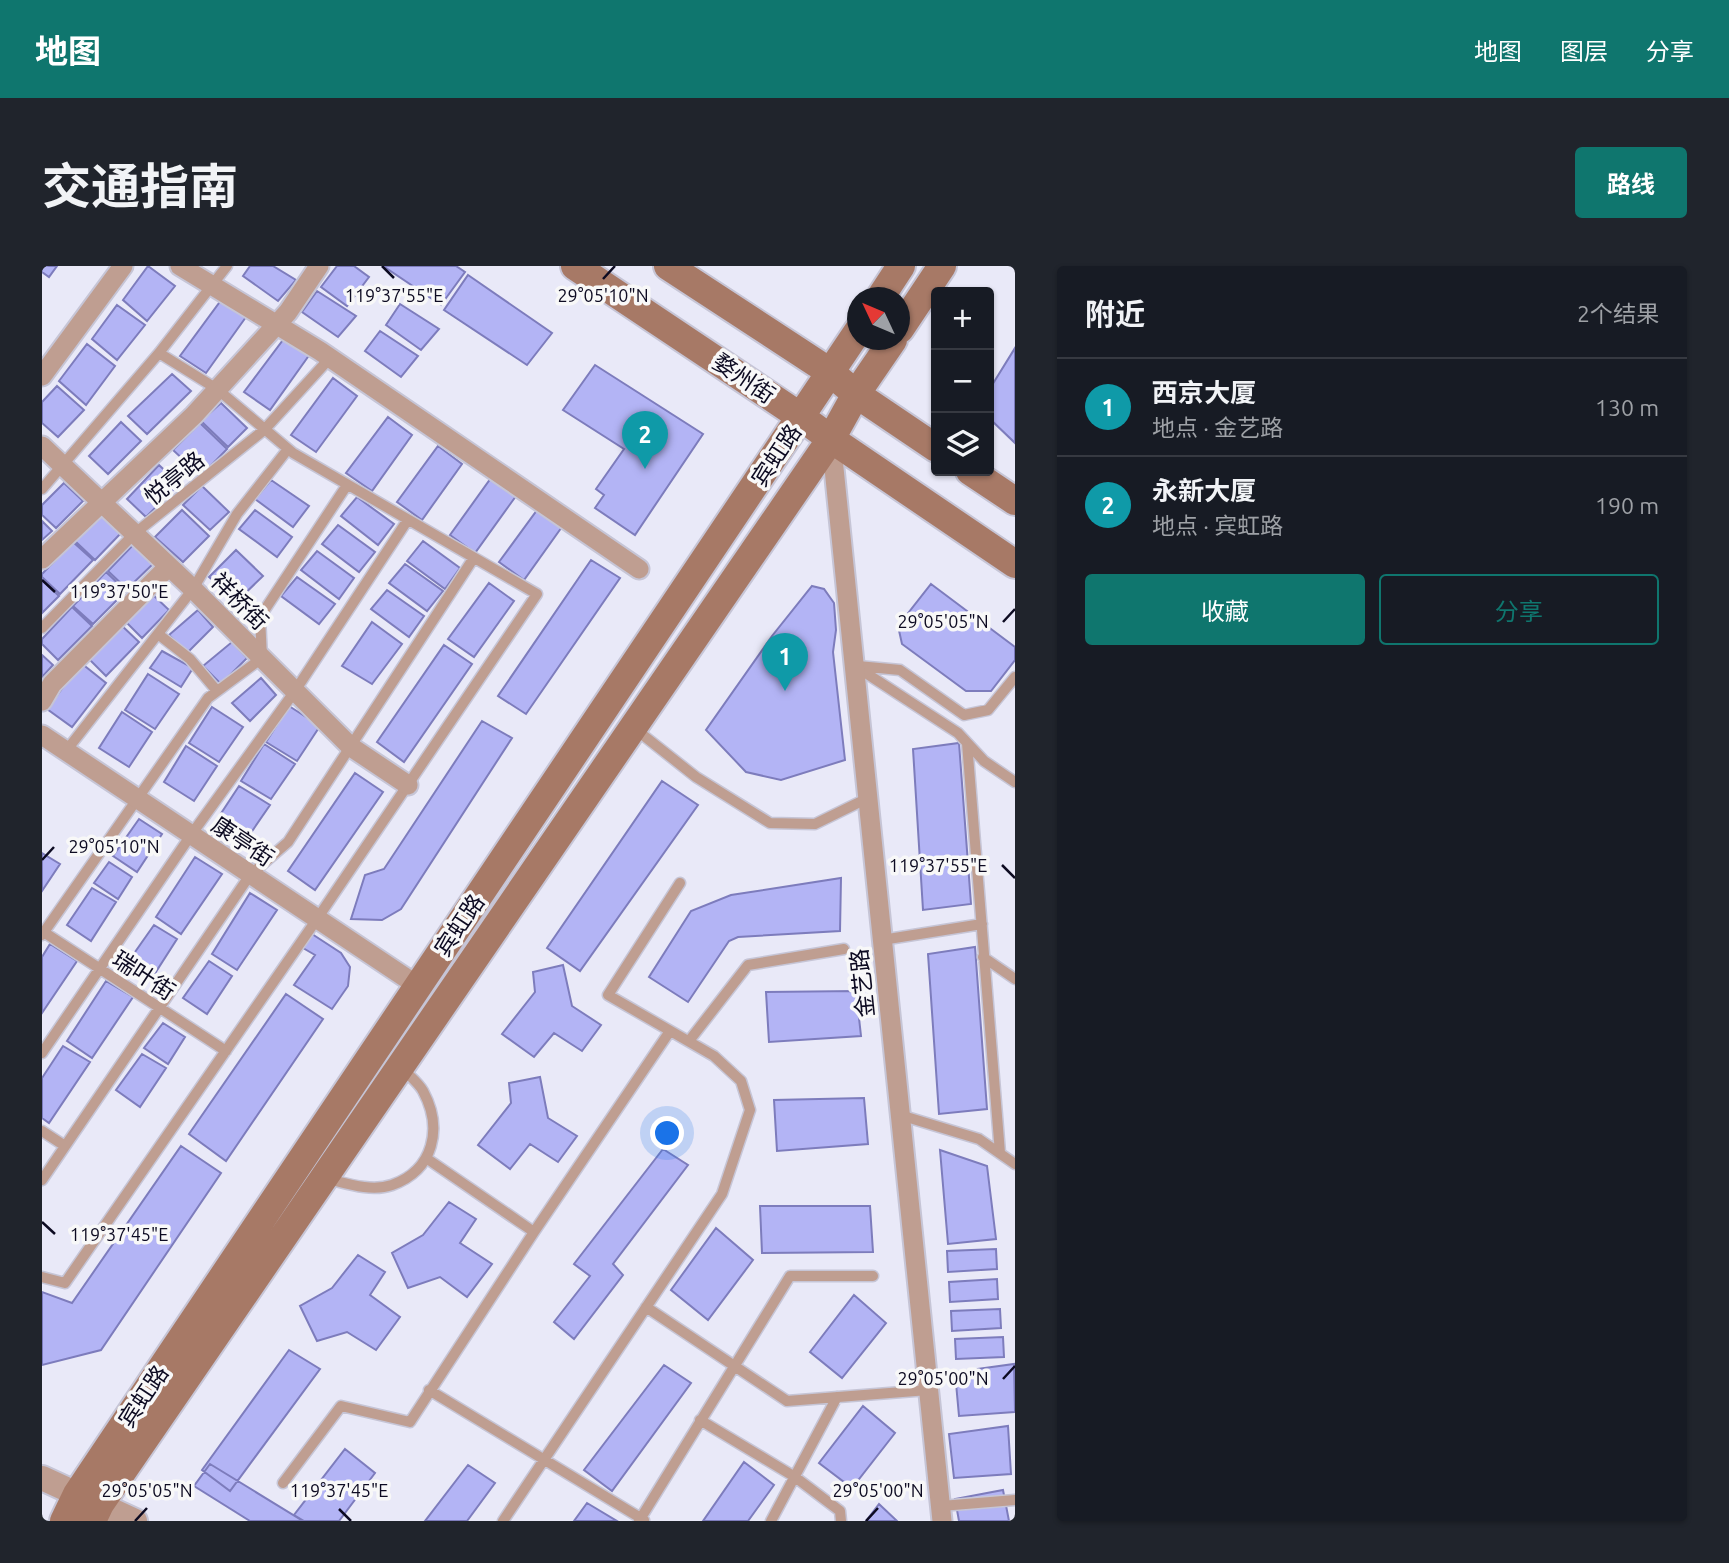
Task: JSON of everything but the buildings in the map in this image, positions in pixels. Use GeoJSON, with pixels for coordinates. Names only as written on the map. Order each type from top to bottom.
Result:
{"type":"FeatureCollection","features":[{"type":"Feature","properties":{"kind":"main road","name":"婺州街"},"geometry":{"type":"LineString","coordinates":[[575,266],[801,416],[1015,564]]}},
{"type":"Feature","properties":{"kind":"main road"},"geometry":{"type":"LineString","coordinates":[[668,266],[830,372],[856,394],[931,445]]}},
{"type":"Feature","properties":{"kind":"main road"},"geometry":{"type":"LineString","coordinates":[[887,287],[901,266]]}},
{"type":"Feature","properties":{"kind":"main road"},"geometry":{"type":"LineString","coordinates":[[910,314],[942,266]]}},
{"type":"Feature","properties":{"kind":"main road","name":"宾虹路"},"geometry":{"type":"LineString","coordinates":[[90,1507],[418,986],[847,347]]}},
{"type":"Feature","properties":{"kind":"main road","name":"宾虹路"},"geometry":{"type":"LineString","coordinates":[[64,1521],[90,1507],[324,1178],[831,439],[856,394],[885,350]]}},
{"type":"Feature","properties":{"kind":"main road"},"geometry":{"type":"LineString","coordinates":[[977,476],[1015,502]]}},
{"type":"Feature","properties":{"kind":"street"},"geometry":{"type":"LineString","coordinates":[[42,376],[122,266]]}},
{"type":"Feature","properties":{"kind":"street"},"geometry":{"type":"LineString","coordinates":[[180,266],[278,323],[639,569]]}},
{"type":"Feature","properties":{"kind":"street"},"geometry":{"type":"LineString","coordinates":[[42,559],[194,415],[288,312],[319,266]]}},
{"type":"Feature","properties":{"kind":"street","name":"金艺路"},"geometry":{"type":"LineString","coordinates":[[831,439],[941,1514]]}},
{"type":"Feature","properties":{"kind":"street","name":"祥桥街"},"geometry":{"type":"LineString","coordinates":[[42,446],[193,589],[351,747],[408,785]]}},
{"type":"Feature","properties":{"kind":"street"},"geometry":{"type":"LineString","coordinates":[[42,701],[51,684],[168,566]]}},
{"type":"Feature","properties":{"kind":"street","name":"康亭街"},"geometry":{"type":"LineString","coordinates":[[42,735],[418,986]]}},
{"type":"Feature","properties":{"kind":"street"},"geometry":{"type":"LineString","coordinates":[[42,1478],[90,1507],[135,1521]]}},
{"type":"Feature","properties":{"kind":"lane"},"geometry":{"type":"LineString","coordinates":[[42,489],[159,353],[227,266]]}},
{"type":"Feature","properties":{"kind":"lane"},"geometry":{"type":"LineString","coordinates":[[42,1277],[65,1283],[317,919],[537,594],[407,521],[288,449],[217,390],[159,353]]}},
{"type":"Feature","properties":{"kind":"lane","name":"悦亭路"},"geometry":{"type":"LineString","coordinates":[[42,628],[134,534],[264,429],[330,358]]}},
{"type":"Feature","properties":{"kind":"lane"},"geometry":{"type":"LineString","coordinates":[[66,751],[193,589],[237,514],[288,449]]}},
{"type":"Feature","properties":{"kind":"lane"},"geometry":{"type":"LineString","coordinates":[[43,933],[208,698],[262,658],[260,617],[347,485]]}},
{"type":"Feature","properties":{"kind":"lane"},"geometry":{"type":"LineString","coordinates":[[42,1053],[191,835],[295,691],[407,521]]}},
{"type":"Feature","properties":{"kind":"lane"},"geometry":{"type":"LineString","coordinates":[[42,1180],[250,875],[288,842],[473,559]]}},
{"type":"Feature","properties":{"kind":"lane"},"geometry":{"type":"LineString","coordinates":[[158,634],[190,659],[217,691]]}},
{"type":"Feature","properties":{"kind":"lane"},"geometry":{"type":"LineString","coordinates":[[854,666],[900,670],[964,715],[988,710],[1015,677]]}},
{"type":"Feature","properties":{"kind":"lane"},"geometry":{"type":"LineString","coordinates":[[854,666],[958,733],[984,761],[1015,782]]}},
{"type":"Feature","properties":{"kind":"lane"},"geometry":{"type":"LineString","coordinates":[[633,727],[696,777],[771,823],[816,824],[868,798]]}},
{"type":"Feature","properties":{"kind":"lane"},"geometry":{"type":"LineString","coordinates":[[967,743],[1000,1153]]}},
{"type":"Feature","properties":{"kind":"lane"},"geometry":{"type":"LineString","coordinates":[[503,1521],[723,1194],[750,1110],[741,1081],[714,1056],[608,995],[680,883]]}},
{"type":"Feature","properties":{"kind":"lane"},"geometry":{"type":"LineString","coordinates":[[882,940],[982,924]]}},
{"type":"Feature","properties":{"kind":"lane","name":"瑞叶街"},"geometry":{"type":"LineString","coordinates":[[43,933],[226,1051]]}},
{"type":"Feature","properties":{"kind":"lane"},"geometry":{"type":"LineString","coordinates":[[689,1041],[748,965],[844,949]]}},
{"type":"Feature","properties":{"kind":"lane"},"geometry":{"type":"LineString","coordinates":[[983,957],[1015,979]]}},
{"type":"Feature","properties":{"kind":"lane"},"geometry":{"type":"LineString","coordinates":[[283,1483],[341,1406],[410,1422],[670,1031]]}},
{"type":"Feature","properties":{"kind":"lane"},"geometry":{"type":"LineString","coordinates":[[324,1178],[356,1187],[391,1185],[421,1168],[432,1145],[433,1115],[422,1089],[400,1067]]}},
{"type":"Feature","properties":{"kind":"lane"},"geometry":{"type":"LineString","coordinates":[[900,1115],[979,1139],[1015,1163]]}},
{"type":"Feature","properties":{"kind":"lane"},"geometry":{"type":"LineString","coordinates":[[42,1131],[65,1146]]}},
{"type":"Feature","properties":{"kind":"lane"},"geometry":{"type":"LineString","coordinates":[[426,1158],[534,1232]]}},
{"type":"Feature","properties":{"kind":"lane"},"geometry":{"type":"LineString","coordinates":[[429,1390],[642,1520],[700,1420],[790,1276],[873,1276]]}},
{"type":"Feature","properties":{"kind":"lane"},"geometry":{"type":"LineString","coordinates":[[646,1307],[788,1401],[929,1390]]}},
{"type":"Feature","properties":{"kind":"lane"},"geometry":{"type":"LineString","coordinates":[[771,1521],[837,1397]]}},
{"type":"Feature","properties":{"kind":"lane"},"geometry":{"type":"LineString","coordinates":[[700,1420],[795,1477],[840,1511],[841,1521]]}},
{"type":"Feature","properties":{"kind":"lane"},"geometry":{"type":"LineString","coordinates":[[941,1514],[1015,1500]]}},
{"type":"Feature","properties":{"kind":"place","name":"永新大厦"},"geometry":{"type":"Point","coordinates":[645,469]}},
{"type":"Feature","properties":{"kind":"place","name":"西京大厦"},"geometry":{"type":"Point","coordinates":[785,691]}}]}
